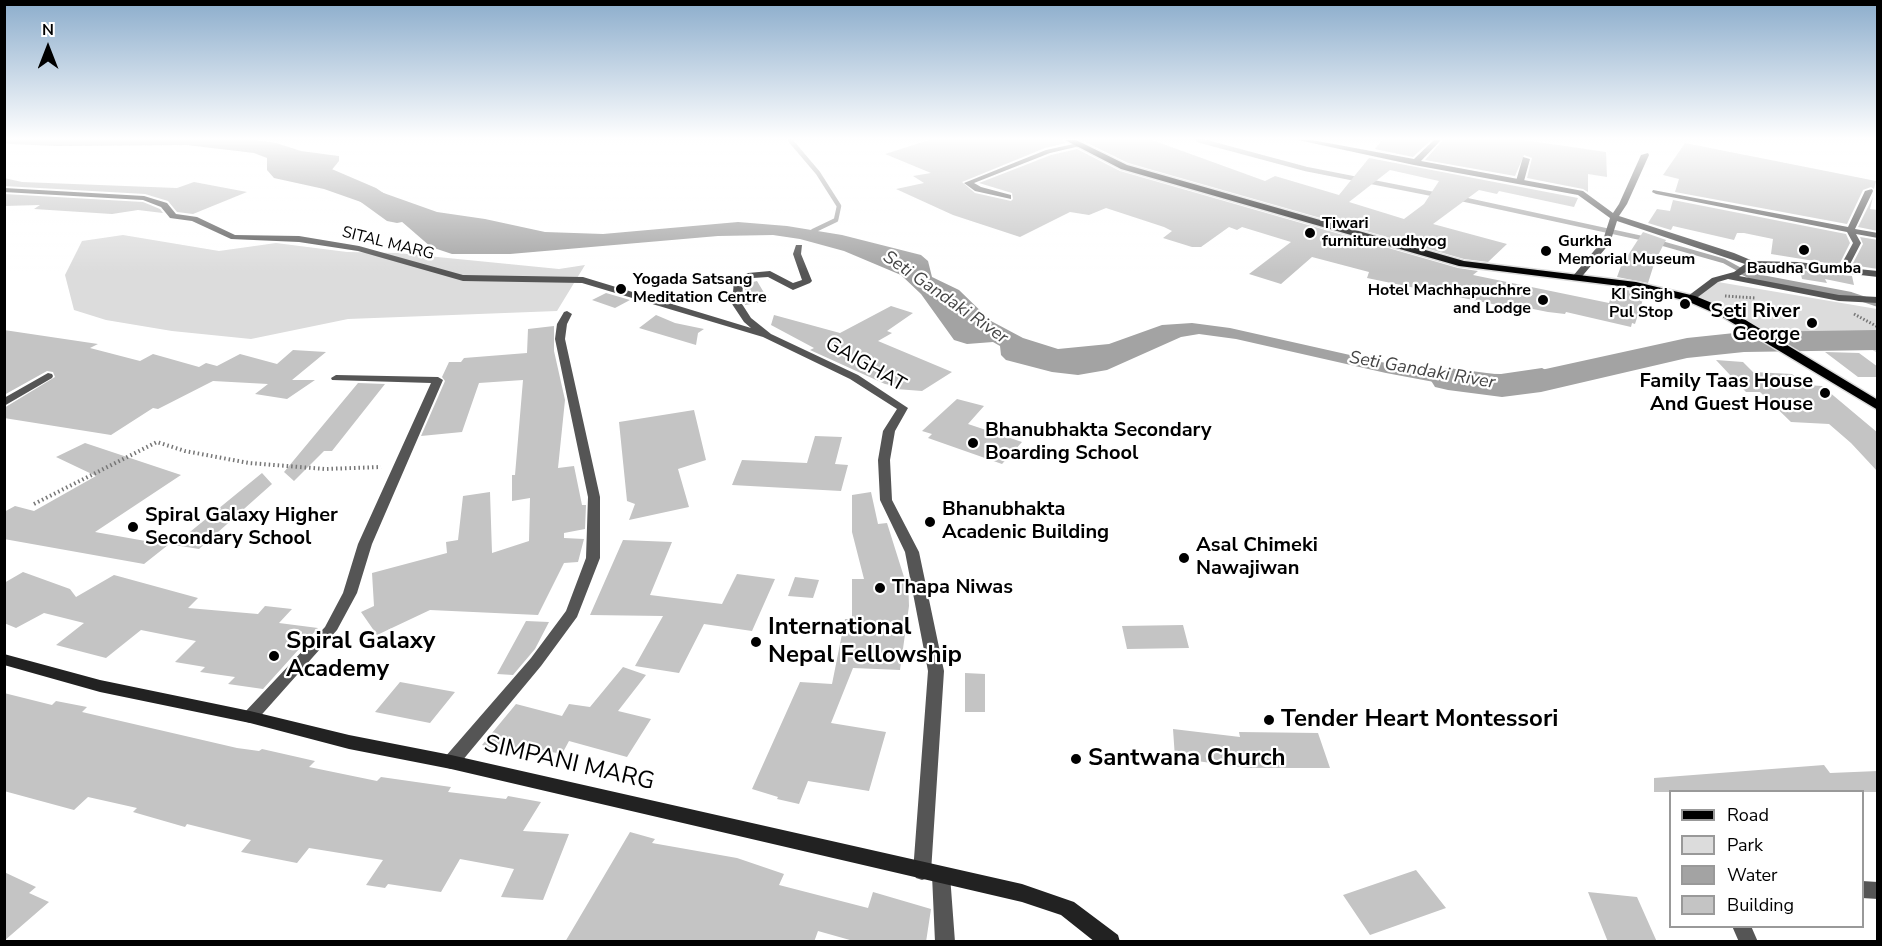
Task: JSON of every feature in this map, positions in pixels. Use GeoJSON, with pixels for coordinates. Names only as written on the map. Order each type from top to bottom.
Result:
{"type":"FeatureCollection","features":[{"type":"Feature","properties":{"kind":"main road"},"geometry":{"type":"LineString","coordinates":[[1182,184],[1390,245],[1485,268],[1646,287],[1691,298],[1725,313],[1878,406]]}},
{"type":"Feature","properties":{"kind":"main road","name":"SIMPANI MARG"},"geometry":{"type":"LineString","coordinates":[[4,659],[100,686],[250,717],[350,742],[452,762],[922,872],[1022,893],[1067,908],[1111,942]]}},
{"type":"Feature","properties":{"kind":"street"},"geometry":{"type":"LineString","coordinates":[[970,184],[978,189],[1008,197]]}},
{"type":"Feature","properties":{"kind":"street"},"geometry":{"type":"LineString","coordinates":[[1536,184],[1580,193],[1614,219],[1731,255],[1750,265],[1843,269],[1878,274]]}},
{"type":"Feature","properties":{"kind":"street"},"geometry":{"type":"LineString","coordinates":[[1576,278],[1608,241],[1614,219],[1632,184]]}},
{"type":"Feature","properties":{"kind":"street","name":"SITAL MARG"},"geometry":{"type":"LineString","coordinates":[[4,190],[144,198],[164,205],[173,216],[194,219],[234,237],[300,240],[359,249],[463,278],[583,280],[768,336]]}},
{"type":"Feature","properties":{"kind":"street"},"geometry":{"type":"LineString","coordinates":[[1850,231],[1869,191]]}},
{"type":"Feature","properties":{"kind":"street"},"geometry":{"type":"LineString","coordinates":[[1656,192],[1878,236]]}},
{"type":"Feature","properties":{"kind":"street"},"geometry":{"type":"LineString","coordinates":[[1843,269],[1857,243],[1850,231]]}},
{"type":"Feature","properties":{"kind":"street","name":"GAIGHAT"},"geometry":{"type":"LineString","coordinates":[[799,247],[797,255],[807,281],[801,286],[793,286],[770,274],[751,275],[739,281],[737,304],[747,320],[768,336],[854,377],[903,408],[889,431],[884,460],[886,500],[912,552],[936,671],[922,872]]}},
{"type":"Feature","properties":{"kind":"street"},"geometry":{"type":"LineString","coordinates":[[1691,298],[1715,280],[1737,274],[1750,265]]}},
{"type":"Feature","properties":{"kind":"street"},"geometry":{"type":"LineString","coordinates":[[1726,277],[1863,301],[1878,300]]}},
{"type":"Feature","properties":{"kind":"street"},"geometry":{"type":"LineString","coordinates":[[452,762],[536,662],[572,613],[593,558],[594,497],[560,339],[562,324],[567,315]]}},
{"type":"Feature","properties":{"kind":"street"},"geometry":{"type":"LineString","coordinates":[[4,403],[48,376]]}},
{"type":"Feature","properties":{"kind":"street"},"geometry":{"type":"LineString","coordinates":[[250,717],[330,630],[350,593],[365,544],[438,380],[336,378]]}},
{"type":"Feature","properties":{"kind":"street"},"geometry":{"type":"LineString","coordinates":[[941,876],[945,942]]}},
{"type":"Feature","properties":{"kind":"street"},"geometry":{"type":"LineString","coordinates":[[1742,928],[1749,942]]}},
{"type":"Feature","properties":{"kind":"path"},"geometry":{"type":"LineString","coordinates":[[1864,318],[1878,327]]}},
{"type":"Feature","properties":{"kind":"path"},"geometry":{"type":"LineString","coordinates":[[34,504],[157,442],[185,451],[249,463],[325,469],[400,466]]}},
{"type":"Feature","properties":{"kind":"green space"},"geometry":{"type":"Polygon","coordinates":[[[123,235],[219,251],[276,243],[347,252],[397,253],[559,269],[585,265],[557,311],[348,319],[251,339],[172,331],[106,320],[74,310],[65,275],[82,241],[123,235]]]}},
{"type":"Feature","properties":{"kind":"green space","name":"Seti River George"},"geometry":{"type":"Polygon","coordinates":[[[1718,282],[1877,309],[1877,353],[1855,338],[1780,340],[1694,296],[1718,282]]]}},
{"type":"Feature","properties":{"kind":"water"},"geometry":{"type":"Polygon","coordinates":[[[302,184],[345,184],[378,191],[437,212],[485,219],[545,232],[603,234],[738,222],[787,226],[842,235],[921,255],[928,261],[932,277],[959,290],[991,321],[1023,338],[1058,349],[1109,344],[1162,325],[1192,323],[1230,328],[1430,373],[1501,374],[1542,368],[1555,375],[1477,390],[1386,373],[1236,339],[1199,334],[1181,337],[1107,370],[1078,375],[1052,372],[1006,360],[1001,355],[1000,346],[993,342],[967,344],[954,340],[921,294],[901,275],[844,251],[800,239],[773,235],[718,236],[510,254],[452,254],[431,247],[401,221],[378,208],[324,189],[302,184]]]}},
{"type":"Feature","properties":{"kind":"building"},"geometry":{"type":"Polygon","coordinates":[[[4,184],[77,184],[177,188],[188,184],[205,184],[247,192],[193,214],[177,212],[168,201],[145,194],[4,186],[4,184]]]}},
{"type":"Feature","properties":{"kind":"building"},"geometry":{"type":"Polygon","coordinates":[[[919,184],[965,184],[975,193],[1011,201],[1012,193],[983,184],[1166,184],[1458,268],[1478,271],[1473,275],[1609,303],[1614,288],[1645,293],[1635,324],[1632,323],[1631,327],[1566,312],[1565,314],[1548,312],[1508,304],[1507,307],[1367,278],[1369,272],[1312,257],[1281,284],[1249,274],[1291,242],[1242,227],[1237,230],[1229,227],[1201,247],[1192,247],[1163,238],[1172,231],[1164,227],[1106,208],[1089,215],[1070,212],[1020,237],[953,215],[896,189],[919,184]]]}},
{"type":"Feature","properties":{"kind":"building"},"geometry":{"type":"Polygon","coordinates":[[[1202,184],[1302,184],[1339,195],[1348,184],[1372,184],[1349,202],[1404,219],[1424,204],[1437,184],[1506,184],[1578,198],[1574,207],[1499,191],[1497,194],[1479,190],[1433,224],[1507,244],[1488,262],[1464,259],[1202,184]]]}},
{"type":"Feature","properties":{"kind":"building"},"geometry":{"type":"Polygon","coordinates":[[[1558,184],[1588,184],[1588,192],[1558,184]]]}},
{"type":"Feature","properties":{"kind":"building"},"geometry":{"type":"Polygon","coordinates":[[[1677,184],[1875,184],[1874,189],[1871,187],[1863,190],[1847,224],[1675,192],[1677,184]]]}},
{"type":"Feature","properties":{"kind":"building"},"geometry":{"type":"Polygon","coordinates":[[[4,194],[143,202],[160,209],[163,213],[138,210],[112,214],[34,209],[40,205],[4,206],[4,194]]]}},
{"type":"Feature","properties":{"kind":"building"},"geometry":{"type":"Polygon","coordinates":[[[1873,197],[1870,209],[1878,210],[1878,231],[1858,227],[1873,197]]]}},
{"type":"Feature","properties":{"kind":"building"},"geometry":{"type":"Polygon","coordinates":[[[1673,200],[1846,234],[1850,243],[1839,265],[1771,254],[1773,239],[1737,233],[1734,240],[1673,226],[1671,230],[1648,223],[1657,209],[1670,211],[1673,200]]]}},
{"type":"Feature","properties":{"kind":"building"},"geometry":{"type":"Polygon","coordinates":[[[1643,232],[1666,240],[1655,261],[1648,283],[1617,277],[1621,266],[1643,232]]]}},
{"type":"Feature","properties":{"kind":"building"},"geometry":{"type":"Polygon","coordinates":[[[1860,237],[1878,240],[1878,269],[1852,265],[1863,244],[1860,237]]]}},
{"type":"Feature","properties":{"kind":"building"},"geometry":{"type":"Polygon","coordinates":[[[1800,270],[1852,276],[1854,285],[1825,279],[1827,283],[1802,279],[1800,270]]]}},
{"type":"Feature","properties":{"kind":"building"},"geometry":{"type":"Polygon","coordinates":[[[757,281],[769,301],[745,305],[745,284],[757,281]]]}},
{"type":"Feature","properties":{"kind":"building"},"geometry":{"type":"Polygon","coordinates":[[[606,293],[630,300],[615,308],[592,300],[606,293]]]}},
{"type":"Feature","properties":{"kind":"building"},"geometry":{"type":"Polygon","coordinates":[[[891,306],[913,313],[887,331],[892,333],[878,341],[952,372],[922,391],[896,389],[897,386],[885,384],[810,350],[814,348],[771,325],[774,315],[840,333],[891,306]]]}},
{"type":"Feature","properties":{"kind":"building"},"geometry":{"type":"Polygon","coordinates":[[[656,315],[675,323],[704,329],[698,333],[696,345],[639,328],[656,315]]]}},
{"type":"Feature","properties":{"kind":"building"},"geometry":{"type":"Polygon","coordinates":[[[554,326],[554,351],[565,400],[558,468],[574,466],[582,505],[586,505],[585,529],[564,533],[564,538],[584,539],[578,562],[564,563],[538,615],[430,610],[377,635],[361,612],[374,606],[372,573],[447,553],[446,542],[458,540],[463,496],[490,492],[492,553],[529,541],[530,498],[512,501],[512,475],[515,475],[523,380],[479,383],[462,432],[421,436],[445,381],[442,377],[449,362],[461,362],[464,358],[527,353],[528,329],[554,326]]]}},
{"type":"Feature","properties":{"kind":"building"},"geometry":{"type":"Polygon","coordinates":[[[4,330],[98,344],[90,348],[140,361],[153,354],[199,367],[206,363],[217,366],[240,354],[277,364],[293,350],[326,352],[292,380],[315,380],[287,399],[255,394],[268,384],[213,381],[158,409],[153,408],[111,435],[4,418],[4,408],[55,377],[53,372],[47,371],[4,395],[4,330]]]}},
{"type":"Feature","properties":{"kind":"building"},"geometry":{"type":"Polygon","coordinates":[[[1825,352],[1859,353],[1878,367],[1878,377],[1858,377],[1825,352]]]}},
{"type":"Feature","properties":{"kind":"building"},"geometry":{"type":"Polygon","coordinates":[[[1716,360],[1743,362],[1753,372],[1792,374],[1805,385],[1822,386],[1878,433],[1878,472],[1851,443],[1829,424],[1791,422],[1760,392],[1746,392],[1716,360]]]}},
{"type":"Feature","properties":{"kind":"building"},"geometry":{"type":"Polygon","coordinates":[[[358,383],[385,384],[332,451],[324,451],[294,481],[284,472],[358,383]]]}},
{"type":"Feature","properties":{"kind":"building","name":"Bhanubhakta Secondary Boarding School"},"geometry":{"type":"Polygon","coordinates":[[[957,399],[984,406],[968,424],[1022,442],[1002,464],[928,438],[932,434],[922,431],[957,399]]]}},
{"type":"Feature","properties":{"kind":"building"},"geometry":{"type":"Polygon","coordinates":[[[694,410],[706,460],[678,469],[689,507],[629,520],[635,504],[627,501],[619,422],[694,410]]]}},
{"type":"Feature","properties":{"kind":"building"},"geometry":{"type":"Polygon","coordinates":[[[815,436],[842,437],[835,464],[848,465],[841,491],[732,485],[742,460],[807,463],[815,436]]]}},
{"type":"Feature","properties":{"kind":"building"},"geometry":{"type":"Polygon","coordinates":[[[85,443],[181,475],[95,532],[168,545],[144,564],[4,539],[4,512],[15,506],[34,511],[96,476],[56,457],[85,443]]]}},
{"type":"Feature","properties":{"kind":"building"},"geometry":{"type":"Polygon","coordinates":[[[262,473],[272,484],[199,549],[174,545],[262,473]]]}},
{"type":"Feature","properties":{"kind":"building"},"geometry":{"type":"Polygon","coordinates":[[[871,492],[878,524],[887,523],[904,577],[908,577],[909,606],[900,670],[853,668],[831,723],[886,732],[869,791],[808,781],[799,804],[777,799],[778,797],[752,789],[800,682],[832,684],[845,619],[852,619],[852,579],[864,579],[852,532],[852,495],[871,492]]]}},
{"type":"Feature","properties":{"kind":"building"},"geometry":{"type":"Polygon","coordinates":[[[623,540],[672,542],[650,595],[722,604],[737,574],[775,579],[752,631],[704,624],[679,673],[635,666],[663,616],[590,615],[623,540]]]}},
{"type":"Feature","properties":{"kind":"building"},"geometry":{"type":"Polygon","coordinates":[[[23,572],[70,589],[76,597],[114,575],[198,598],[188,608],[258,614],[265,606],[292,609],[279,623],[318,628],[263,689],[228,684],[235,677],[200,672],[205,667],[175,662],[196,641],[141,630],[106,658],[56,645],[84,623],[44,613],[16,628],[4,623],[4,583],[23,572]]]}},
{"type":"Feature","properties":{"kind":"building"},"geometry":{"type":"Polygon","coordinates":[[[795,577],[819,580],[813,598],[788,596],[795,577]]]}},
{"type":"Feature","properties":{"kind":"building"},"geometry":{"type":"Polygon","coordinates":[[[526,621],[549,622],[535,649],[513,675],[497,674],[526,621]]]}},
{"type":"Feature","properties":{"kind":"building"},"geometry":{"type":"Polygon","coordinates":[[[1183,625],[1189,648],[1127,649],[1122,626],[1183,625]]]}},
{"type":"Feature","properties":{"kind":"building"},"geometry":{"type":"Polygon","coordinates":[[[623,667],[646,675],[618,711],[651,719],[627,757],[569,741],[562,754],[531,748],[525,757],[482,745],[516,704],[562,716],[569,704],[590,707],[623,667]]]}},
{"type":"Feature","properties":{"kind":"building"},"geometry":{"type":"Polygon","coordinates":[[[965,673],[985,674],[985,712],[965,712],[965,673]]]}},
{"type":"Feature","properties":{"kind":"building"},"geometry":{"type":"Polygon","coordinates":[[[400,682],[455,692],[430,723],[375,712],[400,682]]]}},
{"type":"Feature","properties":{"kind":"building"},"geometry":{"type":"Polygon","coordinates":[[[4,693],[52,705],[56,701],[87,707],[82,712],[237,748],[259,751],[262,749],[315,761],[309,767],[377,781],[381,777],[451,787],[448,792],[506,799],[508,796],[541,802],[523,831],[569,834],[543,900],[501,897],[514,869],[460,859],[441,892],[388,884],[385,888],[366,885],[383,860],[309,848],[297,863],[241,852],[251,840],[187,824],[185,827],[133,812],[137,808],[88,797],[74,810],[4,791],[4,693]]]}},
{"type":"Feature","properties":{"kind":"building"},"geometry":{"type":"Polygon","coordinates":[[[1173,729],[1240,737],[1239,732],[1318,733],[1330,768],[1248,768],[1175,758],[1173,729]]]}},
{"type":"Feature","properties":{"kind":"building"},"geometry":{"type":"Polygon","coordinates":[[[1824,765],[1830,773],[1878,771],[1878,792],[1864,792],[1864,790],[1669,790],[1669,792],[1654,792],[1654,778],[1824,765]]]}},
{"type":"Feature","properties":{"kind":"building"},"geometry":{"type":"Polygon","coordinates":[[[630,832],[655,839],[652,843],[737,858],[784,874],[779,885],[868,908],[873,892],[931,909],[926,942],[857,942],[818,931],[814,942],[565,942],[630,832]]]}},
{"type":"Feature","properties":{"kind":"building"},"geometry":{"type":"Polygon","coordinates":[[[1416,870],[1446,908],[1370,935],[1343,895],[1416,870]]]}},
{"type":"Feature","properties":{"kind":"building"},"geometry":{"type":"Polygon","coordinates":[[[4,872],[36,887],[29,893],[49,902],[4,941],[4,872]]]}},
{"type":"Feature","properties":{"kind":"building"},"geometry":{"type":"Polygon","coordinates":[[[1588,892],[1637,897],[1657,942],[1608,942],[1588,892]]]}},
{"type":"Feature","properties":{"kind":"waterway","name":"Seti Gandaki River"},"geometry":{"type":"LineString","coordinates":[[346,184],[367,194],[397,215]]}},
{"type":"Feature","properties":{"kind":"waterway"},"geometry":{"type":"LineString","coordinates":[[813,236],[813,231],[836,220],[839,206],[825,184]]}},
{"type":"Feature","properties":{"kind":"waterway"},"geometry":{"type":"LineString","coordinates":[[1383,184],[1438,195]]}},
{"type":"Feature","properties":{"kind":"waterway"},"geometry":{"type":"LineString","coordinates":[[1457,198],[1646,239]]}},
{"type":"Feature","properties":{"kind":"waterway"},"geometry":{"type":"LineString","coordinates":[[1657,242],[1724,261],[1744,272]]}},
{"type":"Feature","properties":{"kind":"waterway"},"geometry":{"type":"LineString","coordinates":[[1741,271],[1751,276],[1851,295],[1878,304]]}},
{"type":"Feature","properties":{"kind":"waterway","name":"Seti Gandaki River"},"geometry":{"type":"LineString","coordinates":[[1448,379],[1502,386],[1541,381],[1687,348],[1744,342],[1878,340]]}},
{"type":"Feature","properties":{"kind":"place","name":"Tiwari furniture udhyog"},"geometry":{"type":"Point","coordinates":[1310,233]}},
{"type":"Feature","properties":{"kind":"place","name":"Baudha Gumba"},"geometry":{"type":"Point","coordinates":[1804,250]}},
{"type":"Feature","properties":{"kind":"place","name":"Gurkha Memorial Museum"},"geometry":{"type":"Point","coordinates":[1546,251]}},
{"type":"Feature","properties":{"kind":"place","name":"Yogada Satsang Meditation Centre"},"geometry":{"type":"Point","coordinates":[621,289]}},
{"type":"Feature","properties":{"kind":"place","name":"Hotel Machhapuchhre and Lodge"},"geometry":{"type":"Point","coordinates":[1543,300]}},
{"type":"Feature","properties":{"kind":"place","name":"KI Singh Pul Stop"},"geometry":{"type":"Point","coordinates":[1685,304]}},
{"type":"Feature","properties":{"kind":"place","name":"Seti River George"},"geometry":{"type":"Point","coordinates":[1812,323]}},
{"type":"Feature","properties":{"kind":"place","name":"Family Taas House And Guest House"},"geometry":{"type":"Point","coordinates":[1825,393]}},
{"type":"Feature","properties":{"kind":"place","name":"Bhanubhakta Secondary Boarding School"},"geometry":{"type":"Point","coordinates":[973,443]}},
{"type":"Feature","properties":{"kind":"place","name":"Bhanubhakta Acadenic Building"},"geometry":{"type":"Point","coordinates":[930,522]}},
{"type":"Feature","properties":{"kind":"place","name":"Spiral Galaxy Higher Secondary School"},"geometry":{"type":"Point","coordinates":[133,527]}},
{"type":"Feature","properties":{"kind":"place","name":"Asal Chimeki Nawajiwan"},"geometry":{"type":"Point","coordinates":[1184,558]}},
{"type":"Feature","properties":{"kind":"place","name":"Thapa Niwas"},"geometry":{"type":"Point","coordinates":[880,588]}},
{"type":"Feature","properties":{"kind":"place","name":"International Nepal Fellowship"},"geometry":{"type":"Point","coordinates":[756,642]}},
{"type":"Feature","properties":{"kind":"place","name":"Spiral Galaxy Academy"},"geometry":{"type":"Point","coordinates":[274,656]}},
{"type":"Feature","properties":{"kind":"place","name":"Tender Heart Montessori"},"geometry":{"type":"Point","coordinates":[1269,720]}},
{"type":"Feature","properties":{"kind":"place","name":"Santwana Church"},"geometry":{"type":"Point","coordinates":[1076,759]}}]}
